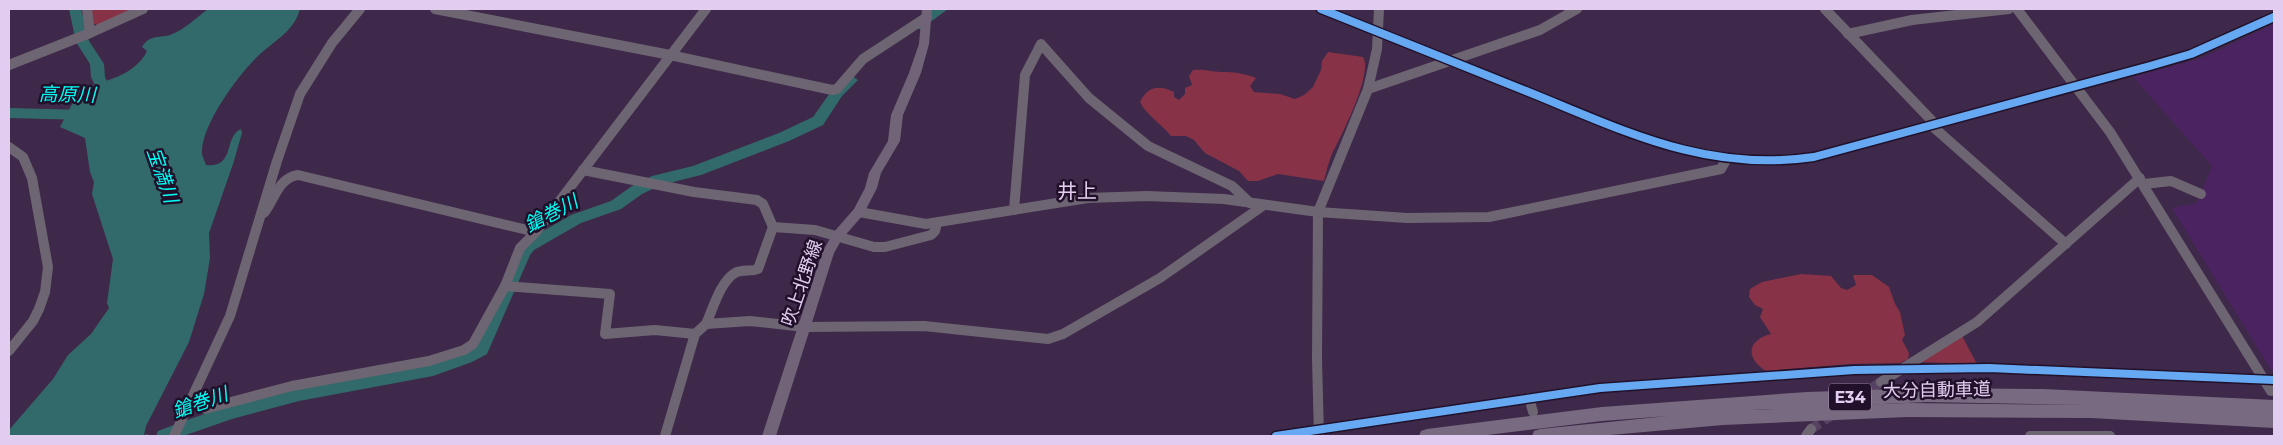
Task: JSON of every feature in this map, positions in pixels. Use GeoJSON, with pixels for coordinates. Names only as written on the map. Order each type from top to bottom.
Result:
{"type":"FeatureCollection","features":[{"type":"Feature","properties":{"kind":"highway","name":"大分自動車道"},"geometry":{"type":"LineString","coordinates":[[1427,436],[1602,414],[1807,399],[1928,395],[2043,396],[2274,407]]}},
{"type":"Feature","properties":{"kind":"highway","name":"大分自動車道"},"geometry":{"type":"LineString","coordinates":[[1540,436],[1691,420],[1935,409],[2060,410],[2274,421]]}},
{"type":"Feature","properties":{"kind":"main road","name":"吹上北野線"},"geometry":{"type":"LineString","coordinates":[[769,436],[828,253],[837,236],[859,212],[871,188],[875,174],[894,141],[897,115],[912,80],[924,44],[927,13]]}},
{"type":"Feature","properties":{"kind":"street"},"geometry":{"type":"LineString","coordinates":[[87,9],[90,33]]}},
{"type":"Feature","properties":{"kind":"street"},"geometry":{"type":"LineString","coordinates":[[9,66],[143,9]]}},
{"type":"Feature","properties":{"kind":"street"},"geometry":{"type":"LineString","coordinates":[[174,436],[230,316],[300,94],[332,42],[360,9]]}},
{"type":"Feature","properties":{"kind":"street"},"geometry":{"type":"LineString","coordinates":[[435,9],[670,55],[832,90],[836,89],[863,59],[927,13]]}},
{"type":"Feature","properties":{"kind":"street"},"geometry":{"type":"LineString","coordinates":[[205,409],[292,386],[429,361],[464,350],[473,344],[505,286],[520,248],[536,232],[706,9]]}},
{"type":"Feature","properties":{"kind":"street"},"geometry":{"type":"LineString","coordinates":[[1321,9],[1451,62],[1684,152],[1726,160],[1775,162],[1800,160],[2191,54],[2250,26],[2274,17]]}},
{"type":"Feature","properties":{"kind":"street"},"geometry":{"type":"LineString","coordinates":[[1319,433],[1317,359],[1318,212],[1376,66],[1379,9]]}},
{"type":"Feature","properties":{"kind":"street"},"geometry":{"type":"LineString","coordinates":[[1368,89],[1540,30],[1578,9]]}},
{"type":"Feature","properties":{"kind":"street"},"geometry":{"type":"LineString","coordinates":[[1825,9],[1933,124],[2066,244]]}},
{"type":"Feature","properties":{"kind":"street"},"geometry":{"type":"LineString","coordinates":[[1848,34],[1912,20],[2009,9]]}},
{"type":"Feature","properties":{"kind":"street"},"geometry":{"type":"LineString","coordinates":[[2017,9],[2110,132],[2270,384]]}},
{"type":"Feature","properties":{"kind":"street"},"geometry":{"type":"LineString","coordinates":[[1014,210],[1025,75],[1042,44],[1089,98],[1148,146],[1232,186],[1250,203]]}},
{"type":"Feature","properties":{"kind":"street"},"geometry":{"type":"LineString","coordinates":[[9,147],[23,157],[32,178],[48,267],[45,292],[39,310],[33,321],[9,351]]}},
{"type":"Feature","properties":{"kind":"street"},"geometry":{"type":"LineString","coordinates":[[859,212],[926,224],[1068,200],[1106,197],[1186,196],[1318,212],[1407,218],[1489,217],[1721,169],[1726,160]]}},
{"type":"Feature","properties":{"kind":"street"},"geometry":{"type":"LineString","coordinates":[[583,170],[694,192],[757,200],[763,204],[773,227],[758,269],[754,271],[741,271],[728,280],[706,324],[695,334],[665,436]]}},
{"type":"Feature","properties":{"kind":"street"},"geometry":{"type":"LineString","coordinates":[[260,217],[276,197],[284,178],[289,175],[298,175],[536,232]]}},
{"type":"Feature","properties":{"kind":"street"},"geometry":{"type":"LineString","coordinates":[[1881,382],[1976,322],[2142,181],[2162,184],[2170,181],[2201,194]]}},
{"type":"Feature","properties":{"kind":"street"},"geometry":{"type":"LineString","coordinates":[[706,324],[750,321],[805,327],[924,326],[1048,339],[1055,338],[1160,278],[1264,205]]}},
{"type":"Feature","properties":{"kind":"street"},"geometry":{"type":"LineString","coordinates":[[773,227],[815,230],[865,246],[886,247],[931,235],[935,231],[937,223]]}},
{"type":"Feature","properties":{"kind":"street"},"geometry":{"type":"LineString","coordinates":[[505,286],[610,294],[611,298],[604,318],[605,334],[655,330],[695,334]]}},
{"type":"Feature","properties":{"kind":"street"},"geometry":{"type":"LineString","coordinates":[[1276,436],[1319,433],[1600,388],[1854,370],[1999,368],[2270,384]]}},
{"type":"Feature","properties":{"kind":"street"},"geometry":{"type":"LineString","coordinates":[[1529,398],[1533,412]]}},
{"type":"Feature","properties":{"kind":"street"},"geometry":{"type":"LineString","coordinates":[[2030,436],[2110,436]]}},
{"type":"Feature","properties":{"kind":"shaded area"},"geometry":{"type":"Polygon","coordinates":[[[90,9],[135,9],[100,26],[92,23],[90,9]]]}},
{"type":"Feature","properties":{"kind":"shaded area"},"geometry":{"type":"Polygon","coordinates":[[[2274,24],[2274,370],[2271,370],[2172,208],[2197,203],[2212,166],[2133,77],[2202,58],[2274,24]]]}},
{"type":"Feature","properties":{"kind":"shaded area"},"geometry":{"type":"Polygon","coordinates":[[[1328,52],[1363,57],[1365,65],[1361,89],[1331,156],[1324,181],[1278,174],[1258,181],[1248,181],[1239,171],[1205,153],[1194,140],[1186,136],[1171,136],[1146,111],[1140,102],[1154,88],[1163,88],[1174,92],[1174,97],[1179,100],[1185,94],[1185,88],[1192,85],[1189,76],[1193,70],[1247,75],[1256,78],[1250,86],[1254,92],[1280,94],[1295,99],[1304,95],[1313,87],[1321,70],[1322,61],[1328,52]]]}},
{"type":"Feature","properties":{"kind":"shaded area"},"geometry":{"type":"Polygon","coordinates":[[[1801,274],[1831,276],[1841,288],[1847,290],[1856,285],[1853,275],[1872,275],[1889,287],[1900,312],[1905,335],[1902,340],[1909,353],[1908,359],[1900,363],[1849,364],[1766,371],[1759,366],[1752,355],[1753,345],[1757,340],[1771,334],[1760,317],[1763,309],[1755,305],[1749,297],[1750,289],[1762,282],[1801,274]]]}},
{"type":"Feature","properties":{"kind":"shaded area"},"geometry":{"type":"Polygon","coordinates":[[[1962,336],[1977,364],[1919,362],[1962,336]]]}},
{"type":"Feature","properties":{"kind":"water","name":"宝満川"},"geometry":{"type":"Polygon","coordinates":[[[208,9],[300,9],[293,25],[261,53],[239,78],[221,103],[207,130],[202,154],[206,165],[215,165],[222,162],[226,157],[232,138],[241,129],[242,133],[209,233],[210,258],[204,294],[189,342],[146,426],[144,435],[148,434],[148,436],[9,436],[9,430],[53,379],[68,355],[91,334],[109,308],[107,303],[113,259],[92,194],[94,182],[90,172],[85,138],[60,127],[80,89],[127,72],[142,59],[147,51],[142,47],[148,40],[175,33],[208,9]]]}},
{"type":"Feature","properties":{"kind":"waterway"},"geometry":{"type":"LineString","coordinates":[[75,9],[83,42],[92,53],[97,64],[98,77],[103,87],[116,93]]}},
{"type":"Feature","properties":{"kind":"waterway","name":"鎗巻川"},"geometry":{"type":"LineString","coordinates":[[916,26],[942,9]]}},
{"type":"Feature","properties":{"kind":"waterway","name":"鎗巻川"},"geometry":{"type":"LineString","coordinates":[[164,436],[209,419],[276,399],[346,384],[416,373],[466,358],[481,349],[524,252],[529,246],[576,219],[616,205],[637,190],[657,180],[696,171],[784,137],[818,121],[837,93],[851,80]]}},
{"type":"Feature","properties":{"kind":"waterway","name":"高原川"},"geometry":{"type":"LineString","coordinates":[[9,113],[85,115]]}},
{"type":"Feature","properties":{"kind":"tunnel"},"geometry":{"type":"LineString","coordinates":[[1859,397],[1881,382]]}},
{"type":"Feature","properties":{"kind":"tunnel"},"geometry":{"type":"LineString","coordinates":[[1811,429],[1835,413]]}},
{"type":"Feature","properties":{"kind":"cycle path"},"geometry":{"type":"LineString","coordinates":[[1321,9],[1650,141],[1690,153],[1751,162],[1772,162],[1814,157],[2150,66],[2191,54],[2250,26],[2274,17]]}},
{"type":"Feature","properties":{"kind":"cycle path"},"geometry":{"type":"LineString","coordinates":[[1276,436],[1600,388],[1854,370],[1989,368],[2274,380]]}},
{"type":"Feature","properties":{"kind":"district","name":"井上"},"geometry":{"type":"Point","coordinates":[1077,191]}}]}
